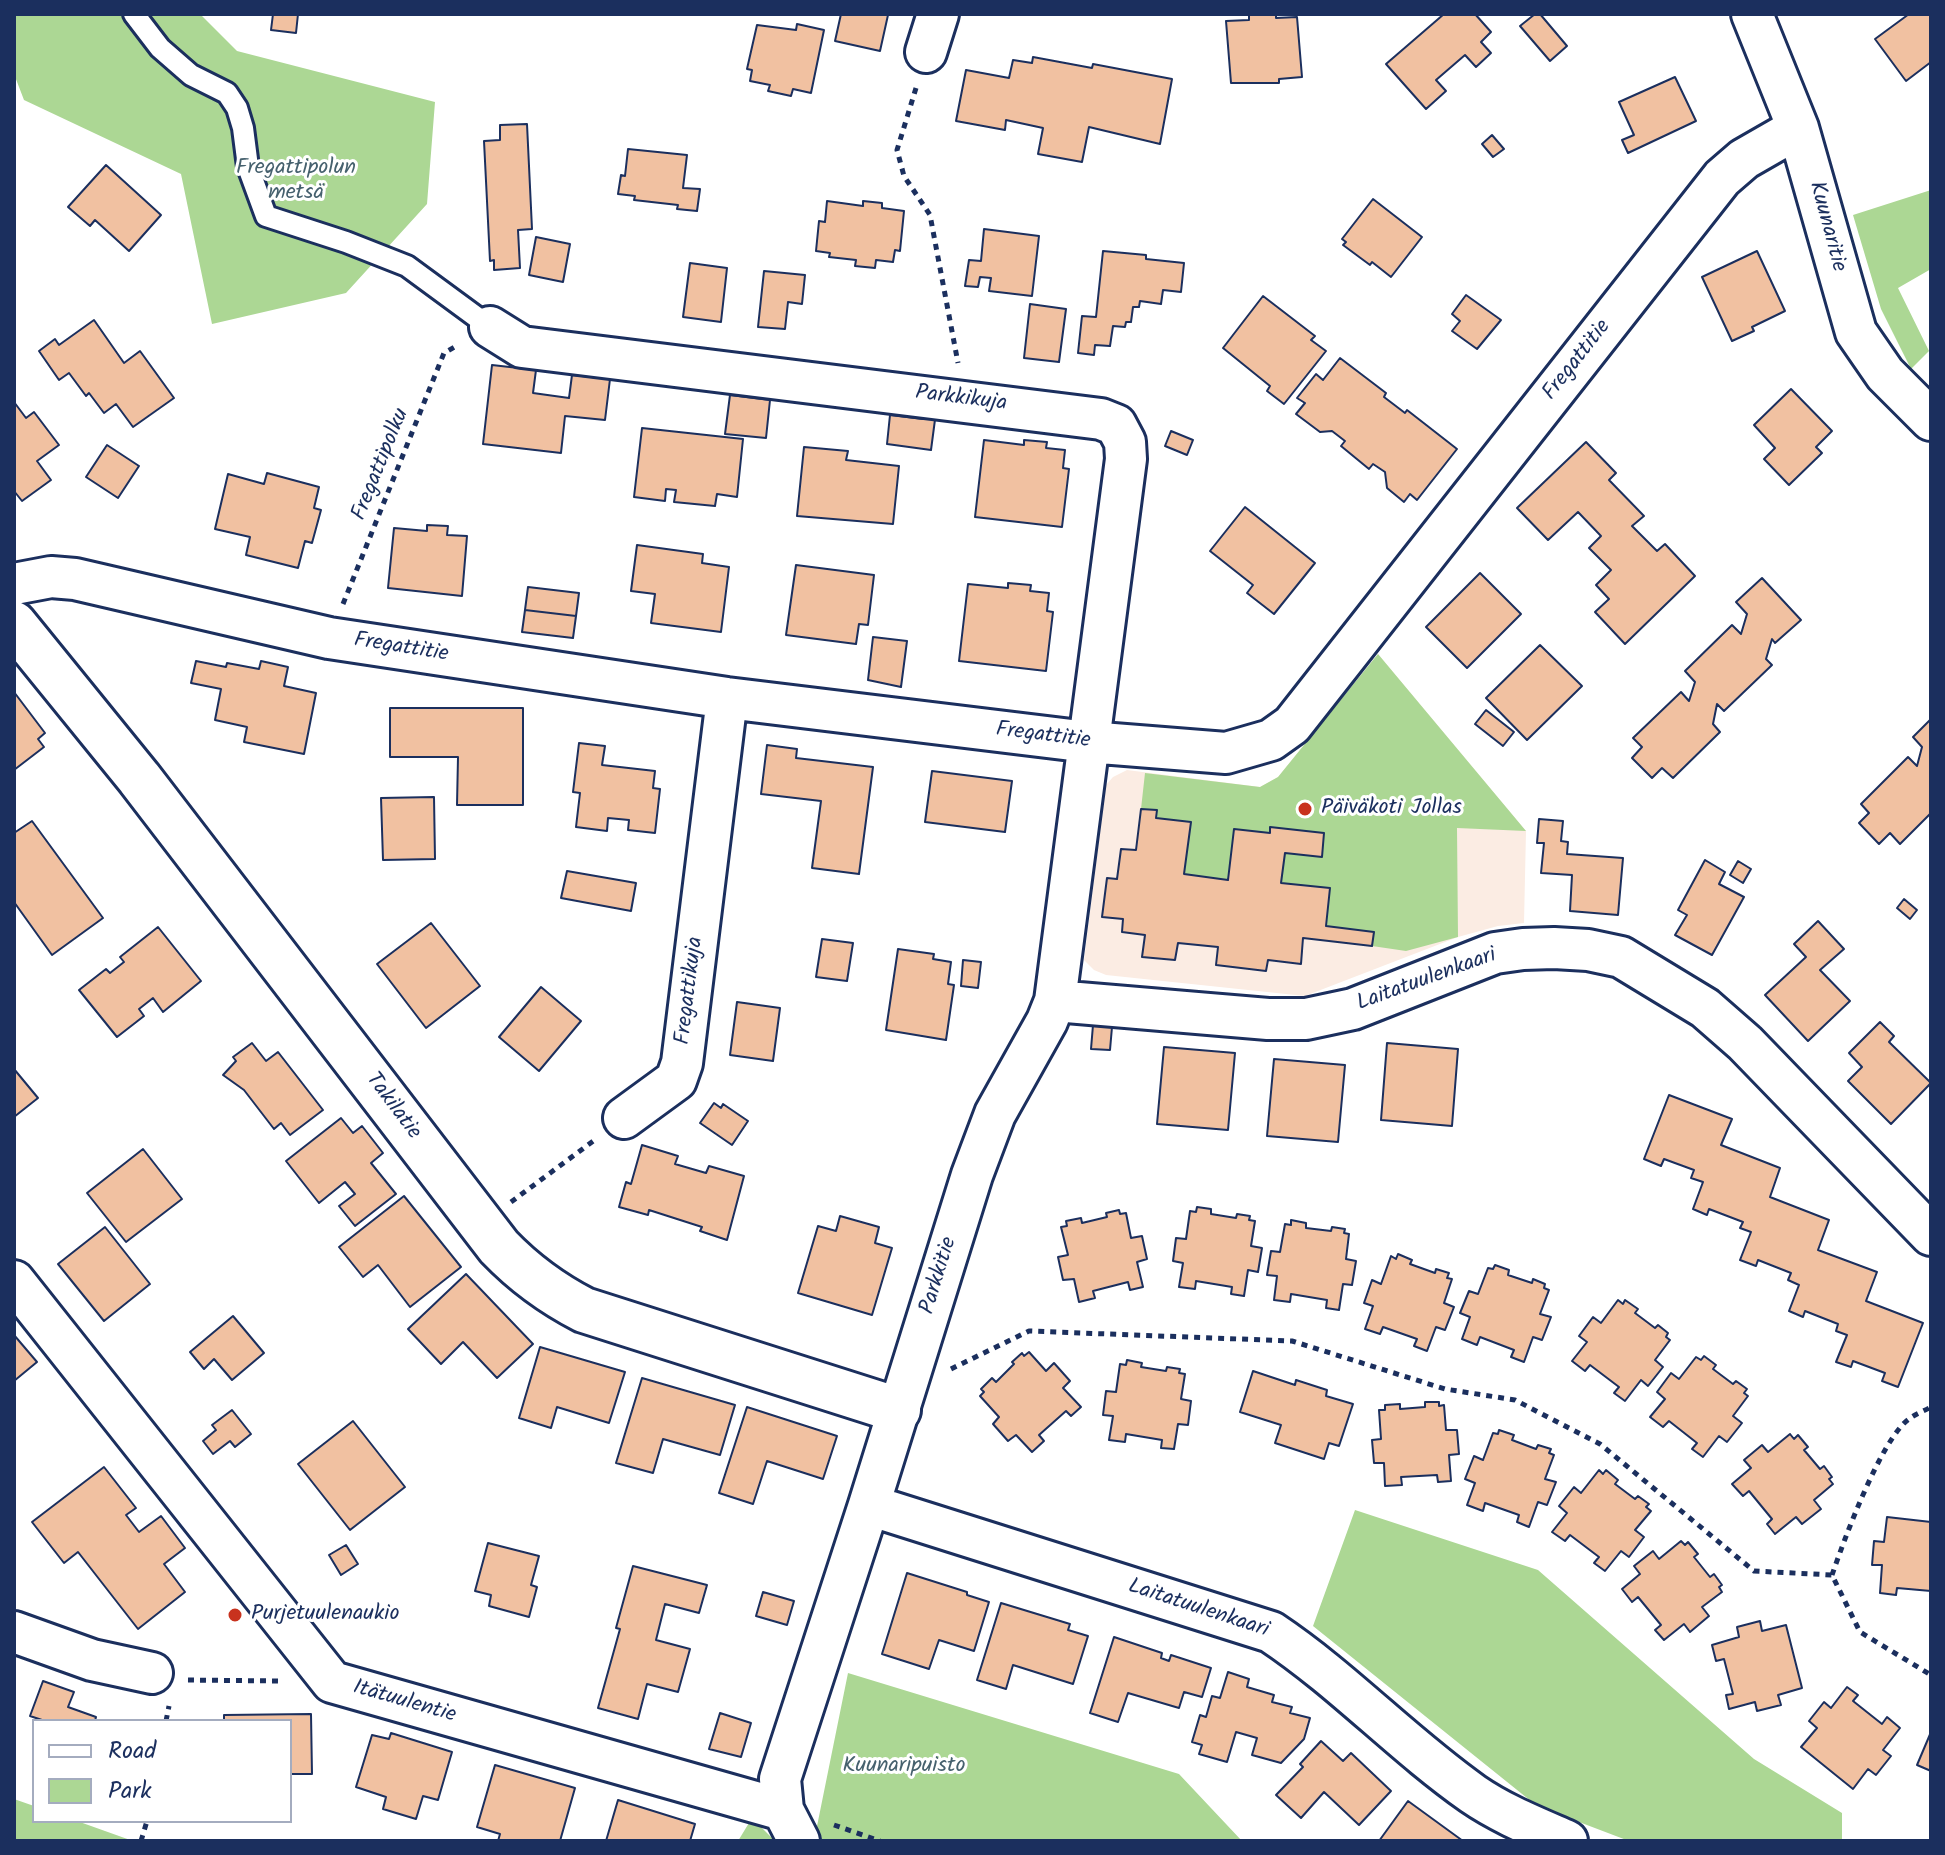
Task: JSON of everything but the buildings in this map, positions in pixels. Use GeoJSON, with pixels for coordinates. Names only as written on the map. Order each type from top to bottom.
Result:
{"type":"FeatureCollection","features":[{"type":"Feature","properties":{"kind":"street"},"geometry":{"type":"LineString","coordinates":[[926,52],[938,14]]}},
{"type":"Feature","properties":{"kind":"street","name":"Kuunaritie"},"geometry":{"type":"LineString","coordinates":[[1752,14],[1798,128],[1856,332],[1885,374],[1931,420]]}},
{"type":"Feature","properties":{"kind":"street","name":"Fregattitie"},"geometry":{"type":"LineString","coordinates":[[14,584],[51,577],[75,579],[329,638],[727,698],[1088,742],[1226,753],[1271,740],[1292,725],[1722,178],[1744,159],[1798,128]]}},
{"type":"Feature","properties":{"kind":"street","name":"Parkkikuja"},"geometry":{"type":"LineString","coordinates":[[490,327],[522,347],[965,401],[1101,419],[1116,425],[1125,442],[1126,459],[1088,742]]}},
{"type":"Feature","properties":{"kind":"street","name":"Takilatie"},"geometry":{"type":"LineString","coordinates":[[14,624],[148,790],[499,1247],[525,1274],[584,1310],[898,1410]]}},
{"type":"Feature","properties":{"kind":"street","name":"Fregattikuja"},"geometry":{"type":"LineString","coordinates":[[624,1118],[676,1080],[682,1063],[727,698]]}},
{"type":"Feature","properties":{"kind":"street","name":"Parkkitie"},"geometry":{"type":"LineString","coordinates":[[791,1826],[780,1779],[972,1175],[995,1114],[1055,1001],[1088,742]]}},
{"type":"Feature","properties":{"kind":"street","name":"Laitatuulenkaari"},"geometry":{"type":"LineString","coordinates":[[1055,1001],[1268,1019],[1306,1019],[1353,1009],[1495,953],[1554,948],[1588,950],[1621,957],[1705,1008],[1745,1043],[1931,1235]]}},
{"type":"Feature","properties":{"kind":"street","name":"Itätuulentie"},"geometry":{"type":"LineString","coordinates":[[14,1281],[332,1682],[791,1826]]}},
{"type":"Feature","properties":{"kind":"street","name":"Laitatuulenkaari"},"geometry":{"type":"LineString","coordinates":[[869,1505],[1271,1632],[1311,1659],[1474,1795],[1516,1819],[1567,1841]]}},
{"type":"Feature","properties":{"kind":"street"},"geometry":{"type":"LineString","coordinates":[[14,1632],[92,1660],[152,1673]]}},
{"type":"Feature","properties":{"kind":"lane"},"geometry":{"type":"LineString","coordinates":[[134,14],[160,48],[191,75],[227,93],[243,128],[248,167],[266,216],[407,266],[490,327]]}},
{"type":"Feature","properties":{"kind":"path"},"geometry":{"type":"LineString","coordinates":[[926,52],[897,150],[904,176],[930,215],[965,401]]}},
{"type":"Feature","properties":{"kind":"path","name":"Fregattipolku"},"geometry":{"type":"LineString","coordinates":[[329,638],[444,353],[490,327]]}},
{"type":"Feature","properties":{"kind":"path"},"geometry":{"type":"LineString","coordinates":[[512,1202],[624,1118]]}},
{"type":"Feature","properties":{"kind":"path"},"geometry":{"type":"LineString","coordinates":[[942,1372],[1029,1331],[1292,1341],[1445,1389],[1515,1400],[1600,1444],[1754,1571],[1832,1575]]}},
{"type":"Feature","properties":{"kind":"path"},"geometry":{"type":"LineString","coordinates":[[1931,1407],[1908,1419],[1890,1440],[1847,1533],[1832,1575],[1860,1632],[1931,1675]]}},
{"type":"Feature","properties":{"kind":"path"},"geometry":{"type":"LineString","coordinates":[[152,1673],[173,1680],[332,1682]]}},
{"type":"Feature","properties":{"kind":"shaded area","name":"Päiväkoti Jollas"},"geometry":{"type":"Polygon","coordinates":[[[1378,654],[1526,831],[1524,923],[1498,926],[1458,937],[1305,996],[1106,975],[1094,970],[1084,960],[1106,785],[1113,777],[1127,770],[1260,787],[1278,777],[1378,654]]]}},
{"type":"Feature","properties":{"kind":"green space","name":"Fregattipolun metsä"},"geometry":{"type":"Polygon","coordinates":[[[14,14],[200,14],[237,51],[435,102],[427,204],[346,293],[212,324],[181,174],[24,100],[14,74],[14,14]]]}},
{"type":"Feature","properties":{"kind":"green space"},"geometry":{"type":"Polygon","coordinates":[[[1931,190],[1931,269],[1898,288],[1929,351],[1911,369],[1881,309],[1853,215],[1931,190]]]}},
{"type":"Feature","properties":{"kind":"green space"},"geometry":{"type":"Polygon","coordinates":[[[1378,654],[1526,831],[1457,828],[1458,937],[1406,951],[1372,946],[1373,932],[1326,926],[1330,888],[1281,883],[1285,853],[1321,857],[1324,833],[1271,827],[1270,833],[1234,829],[1228,880],[1184,874],[1190,822],[1156,818],[1156,810],[1141,809],[1145,773],[1260,787],[1278,777],[1378,654]]]}},
{"type":"Feature","properties":{"kind":"green space"},"geometry":{"type":"Polygon","coordinates":[[[1355,1510],[1538,1570],[1754,1759],[1842,1813],[1842,1841],[1629,1841],[1537,1806],[1313,1626],[1355,1510]]]}},
{"type":"Feature","properties":{"kind":"green space","name":"Kuunaripuisto"},"geometry":{"type":"Polygon","coordinates":[[[848,1673],[1179,1774],[1242,1841],[814,1841],[848,1673]]]}},
{"type":"Feature","properties":{"kind":"green space"},"geometry":{"type":"Polygon","coordinates":[[[14,1799],[32,1805],[32,1823],[83,1823],[133,1841],[14,1841],[14,1799]]]}},
{"type":"Feature","properties":{"kind":"green space"},"geometry":{"type":"Polygon","coordinates":[[[752,1818],[775,1841],[738,1841],[752,1818]]]}},
{"type":"Feature","properties":{"kind":"place","name":"Päiväkoti Jollas"},"geometry":{"type":"Point","coordinates":[1305,809]}},
{"type":"Feature","properties":{"kind":"place","name":"Purjetuulenaukio"},"geometry":{"type":"Point","coordinates":[235,1615]}}]}
